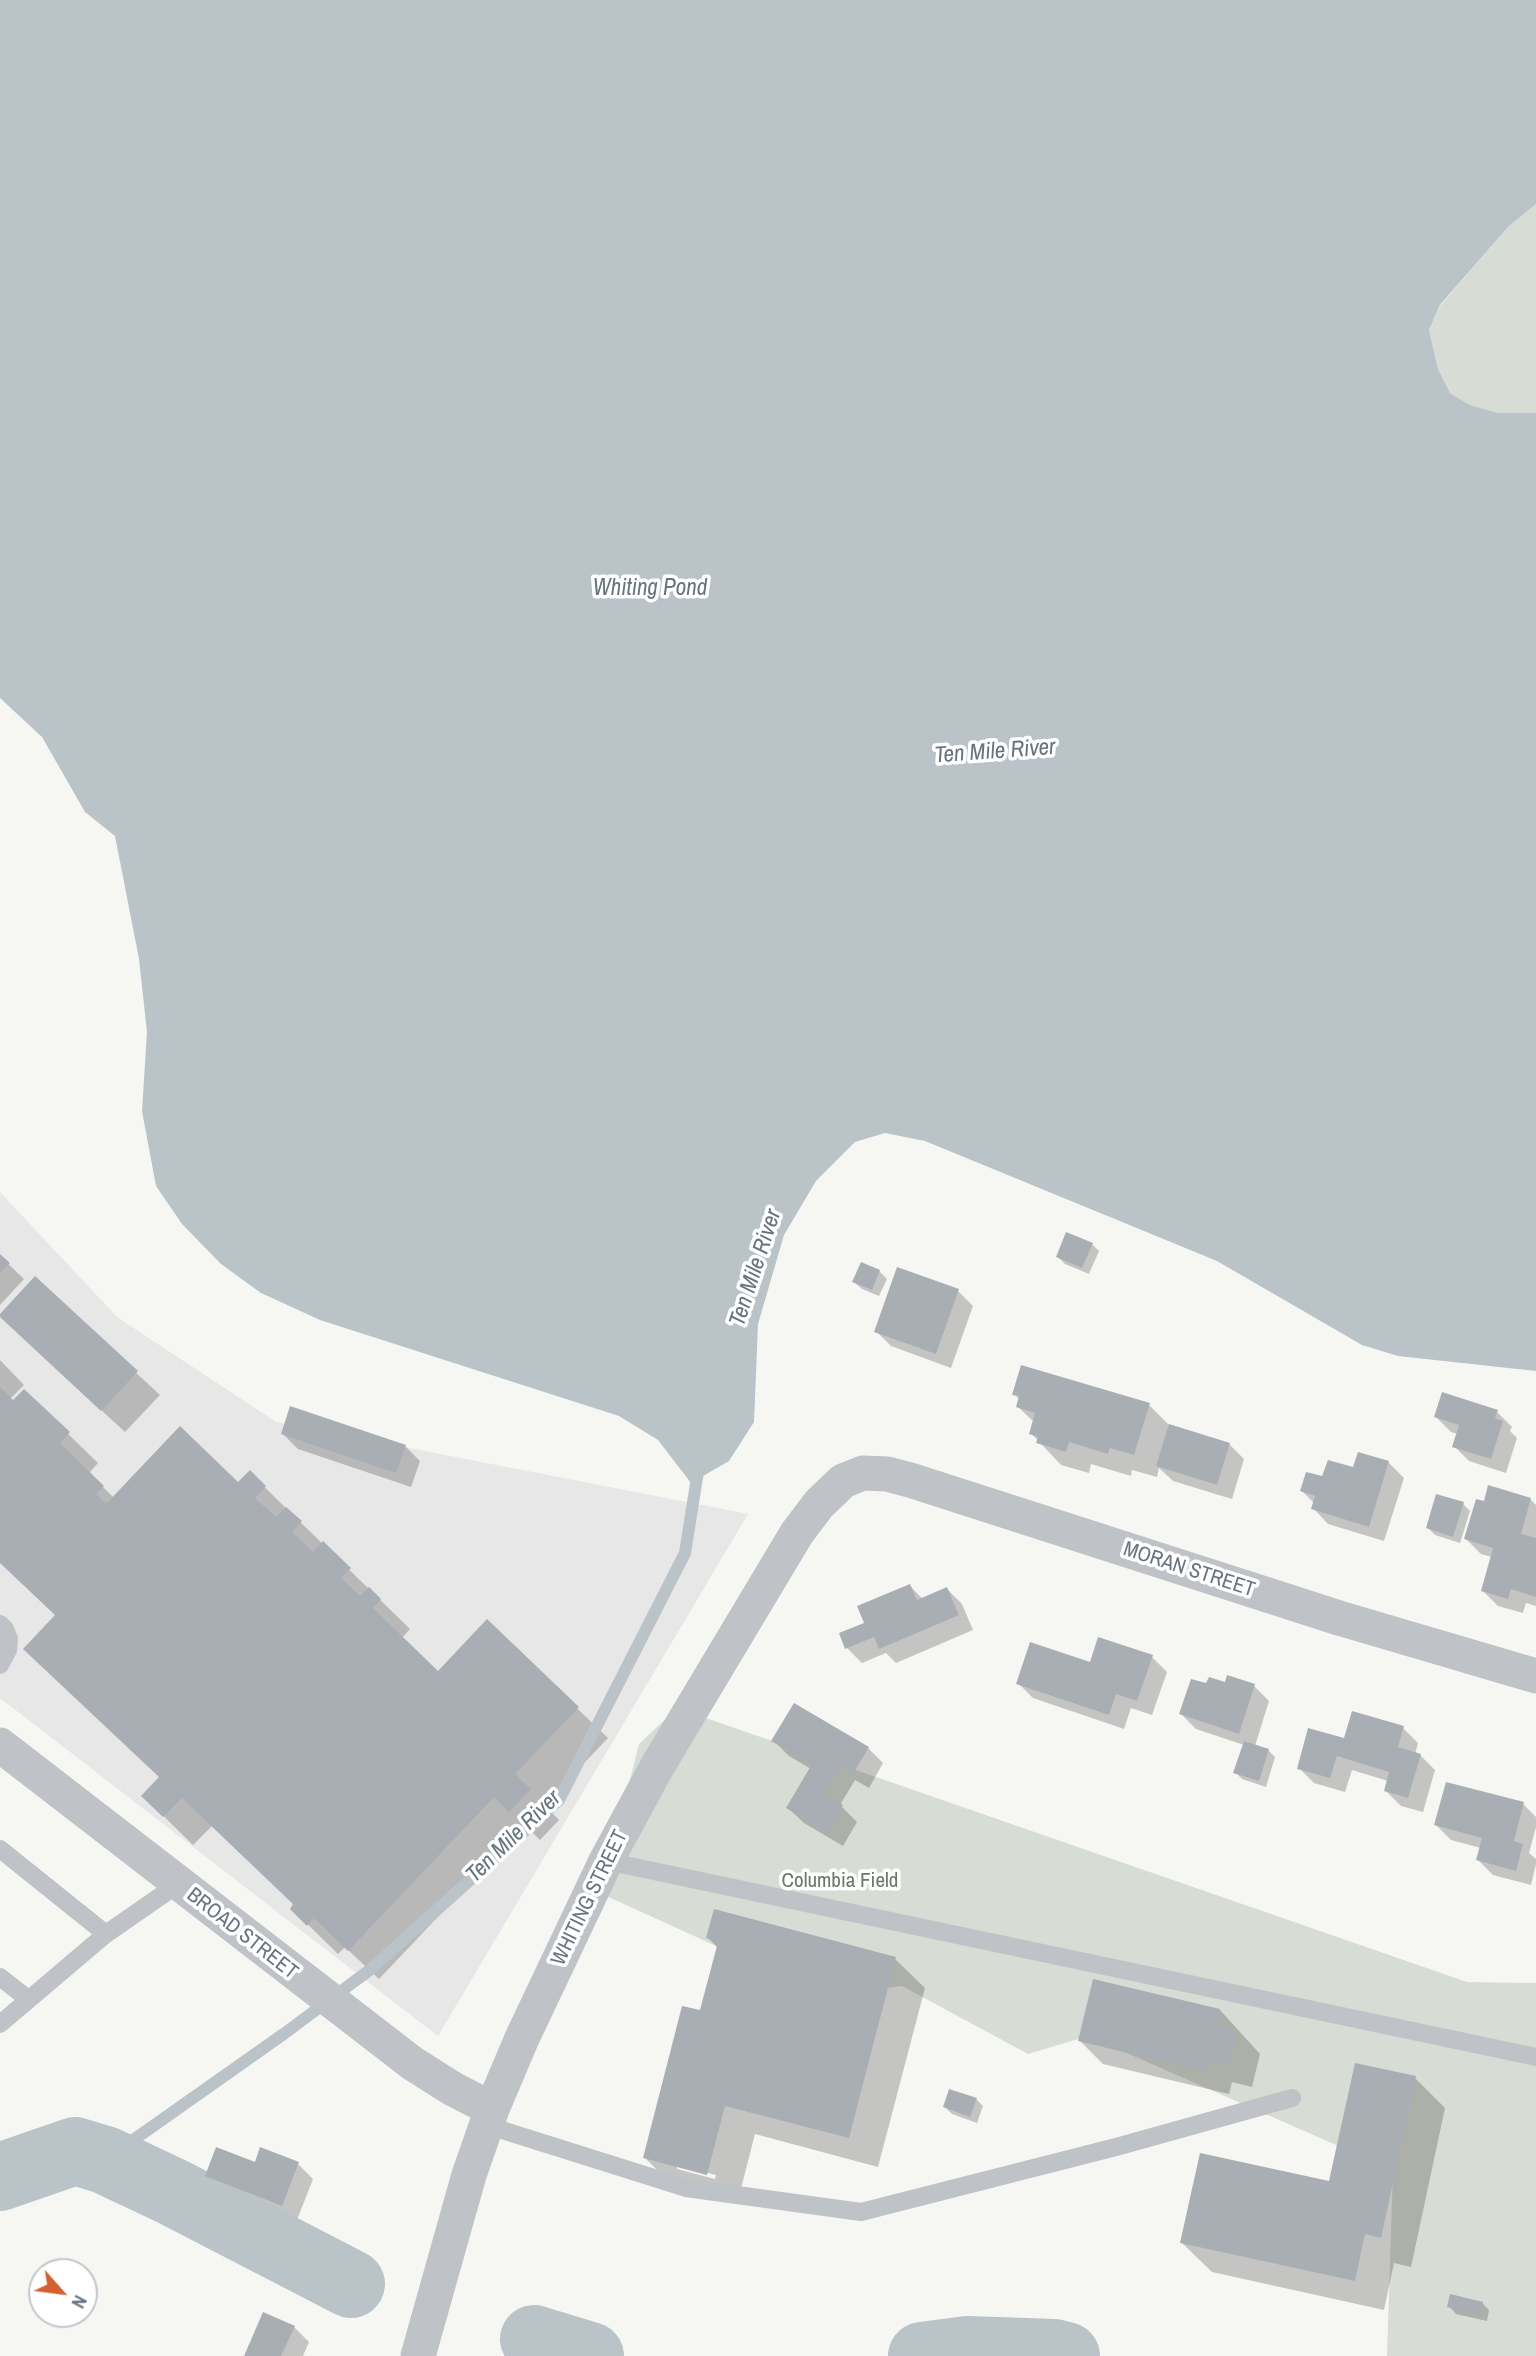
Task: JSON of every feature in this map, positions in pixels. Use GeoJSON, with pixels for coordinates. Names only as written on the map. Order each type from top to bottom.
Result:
{"type":"FeatureCollection","features":[{"type":"Feature","properties":{"kind":"street","name":"MORAN STREET"},"geometry":{"type":"LineString","coordinates":[[843,1481],[863,1473],[887,1474],[909,1480],[1339,1618],[1536,1676]]}},
{"type":"Feature","properties":{"kind":"street","name":"WHITING STREET"},"geometry":{"type":"LineString","coordinates":[[421,2347],[469,2175],[489,2117],[522,2038],[606,1861],[658,1765],[797,1533],[819,1504],[843,1481]]}},
{"type":"Feature","properties":{"kind":"street","name":"BROAD STREET"},"geometry":{"type":"LineString","coordinates":[[0,1745],[307,1985],[489,2117]]}},
{"type":"Feature","properties":{"kind":"lane"},"geometry":{"type":"LineString","coordinates":[[0,1624],[9,1639],[8,1650],[0,1665]]}},
{"type":"Feature","properties":{"kind":"lane"},"geometry":{"type":"LineString","coordinates":[[0,1849],[106,1934]]}},
{"type":"Feature","properties":{"kind":"lane"},"geometry":{"type":"LineString","coordinates":[[606,1861],[1536,2057]]}},
{"type":"Feature","properties":{"kind":"lane"},"geometry":{"type":"LineString","coordinates":[[0,2024],[106,1934],[178,1884]]}},
{"type":"Feature","properties":{"kind":"lane"},"geometry":{"type":"LineString","coordinates":[[0,1977],[28,1999]]}},
{"type":"Feature","properties":{"kind":"lane"},"geometry":{"type":"LineString","coordinates":[[489,2117],[686,2188],[860,2212],[1116,2147],[1292,2098]]}},
{"type":"Feature","properties":{"kind":"shaded area"},"geometry":{"type":"Polygon","coordinates":[[[0,1192],[117,1317],[276,1422],[748,1514],[438,2036],[0,1698],[0,1192]]]}},
{"type":"Feature","properties":{"kind":"green space"},"geometry":{"type":"Polygon","coordinates":[[[1536,204],[1536,413],[1498,413],[1470,405],[1450,393],[1438,369],[1429,330],[1440,306],[1509,226],[1536,204]]]}},
{"type":"Feature","properties":{"kind":"green space","name":"Columbia Field"},"geometry":{"type":"Polygon","coordinates":[[[677,1708],[1467,1982],[1536,1983],[1536,2356],[1387,2356],[1393,2170],[1088,2036],[1028,2054],[902,1986],[826,1996],[602,1894],[639,1744],[677,1708]]]}},
{"type":"Feature","properties":{"kind":"water","name":"Whiting Pond"},"geometry":{"type":"Polygon","coordinates":[[[0,0],[1536,0],[1536,204],[1509,226],[1440,305],[1429,330],[1438,369],[1450,393],[1470,405],[1498,413],[1536,413],[1536,1371],[1398,1356],[1362,1345],[1217,1261],[925,1141],[885,1133],[855,1142],[816,1181],[784,1235],[758,1324],[754,1422],[729,1461],[691,1483],[658,1440],[619,1416],[320,1320],[261,1293],[221,1264],[182,1224],[156,1186],[142,1111],[147,1032],[139,959],[115,836],[85,812],[42,737],[0,698],[0,0]]]}},
{"type":"Feature","properties":{"kind":"building"},"geometry":{"type":"Polygon","coordinates":[[[1066,1232],[1093,1243],[1082,1268],[1056,1257],[1066,1232]]]}},
{"type":"Feature","properties":{"kind":"building"},"geometry":{"type":"Polygon","coordinates":[[[0,1254],[10,1263],[0,1273],[0,1254]]]}},
{"type":"Feature","properties":{"kind":"building"},"geometry":{"type":"Polygon","coordinates":[[[861,1262],[880,1270],[872,1290],[852,1282],[861,1262]]]}},
{"type":"Feature","properties":{"kind":"building"},"geometry":{"type":"Polygon","coordinates":[[[897,1267],[959,1289],[936,1354],[874,1332],[897,1267]]]}},
{"type":"Feature","properties":{"kind":"building"},"geometry":{"type":"Polygon","coordinates":[[[35,1276],[138,1371],[101,1411],[0,1317],[35,1276]]]}},
{"type":"Feature","properties":{"kind":"building"},"geometry":{"type":"Polygon","coordinates":[[[1021,1365],[1150,1403],[1134,1455],[1110,1448],[1108,1454],[1069,1442],[1066,1452],[1036,1443],[1038,1437],[1029,1434],[1035,1413],[1016,1407],[1019,1396],[1012,1395],[1021,1365]]]}},
{"type":"Feature","properties":{"kind":"building"},"geometry":{"type":"Polygon","coordinates":[[[0,1387],[13,1400],[24,1389],[70,1432],[60,1443],[104,1486],[96,1494],[106,1504],[180,1426],[238,1482],[250,1470],[266,1486],[255,1498],[276,1517],[286,1507],[302,1521],[292,1532],[313,1552],[323,1541],[351,1568],[341,1578],[360,1596],[369,1587],[381,1599],[373,1608],[438,1671],[487,1619],[579,1707],[515,1774],[531,1789],[509,1812],[494,1797],[348,1951],[314,1918],[307,1926],[290,1909],[293,1904],[182,1798],[163,1817],[141,1796],[159,1777],[23,1649],[55,1615],[0,1563],[0,1387]]]}},
{"type":"Feature","properties":{"kind":"building"},"geometry":{"type":"Polygon","coordinates":[[[1442,1392],[1498,1410],[1495,1418],[1503,1421],[1491,1459],[1452,1447],[1459,1425],[1434,1417],[1442,1392]]]}},
{"type":"Feature","properties":{"kind":"building"},"geometry":{"type":"Polygon","coordinates":[[[290,1406],[406,1445],[396,1473],[281,1434],[290,1406]]]}},
{"type":"Feature","properties":{"kind":"building"},"geometry":{"type":"Polygon","coordinates":[[[1169,1424],[1230,1443],[1217,1485],[1156,1466],[1169,1424]]]}},
{"type":"Feature","properties":{"kind":"building"},"geometry":{"type":"Polygon","coordinates":[[[1358,1452],[1389,1461],[1369,1527],[1311,1509],[1315,1496],[1300,1491],[1306,1472],[1322,1476],[1328,1460],[1353,1467],[1358,1452]]]}},
{"type":"Feature","properties":{"kind":"building"},"geometry":{"type":"Polygon","coordinates":[[[1488,1485],[1531,1498],[1521,1534],[1536,1538],[1536,1597],[1511,1589],[1508,1599],[1481,1591],[1493,1548],[1464,1539],[1476,1499],[1484,1501],[1488,1485]]]}},
{"type":"Feature","properties":{"kind":"building"},"geometry":{"type":"Polygon","coordinates":[[[1436,1494],[1464,1502],[1453,1537],[1426,1528],[1436,1494]]]}},
{"type":"Feature","properties":{"kind":"building"},"geometry":{"type":"Polygon","coordinates":[[[910,1584],[917,1600],[947,1587],[959,1615],[879,1649],[874,1637],[845,1649],[839,1633],[864,1623],[857,1606],[910,1584]]]}},
{"type":"Feature","properties":{"kind":"building"},"geometry":{"type":"Polygon","coordinates":[[[1098,1637],[1153,1655],[1137,1701],[1116,1694],[1109,1715],[1016,1684],[1030,1642],[1090,1662],[1098,1637]]]}},
{"type":"Feature","properties":{"kind":"building"},"geometry":{"type":"Polygon","coordinates":[[[1227,1675],[1255,1684],[1239,1734],[1179,1714],[1191,1679],[1206,1683],[1209,1677],[1225,1682],[1227,1675]]]}},
{"type":"Feature","properties":{"kind":"building"},"geometry":{"type":"Polygon","coordinates":[[[794,1703],[869,1747],[853,1774],[840,1766],[824,1793],[843,1805],[828,1832],[786,1808],[812,1764],[771,1741],[794,1703]]]}},
{"type":"Feature","properties":{"kind":"building"},"geometry":{"type":"Polygon","coordinates":[[[1352,1711],[1404,1726],[1398,1747],[1421,1754],[1408,1798],[1384,1791],[1389,1772],[1337,1756],[1330,1778],[1297,1769],[1308,1728],[1344,1738],[1352,1711]]]}},
{"type":"Feature","properties":{"kind":"building"},"geometry":{"type":"Polygon","coordinates":[[[1244,1741],[1269,1749],[1259,1781],[1233,1773],[1244,1741]]]}},
{"type":"Feature","properties":{"kind":"building"},"geometry":{"type":"Polygon","coordinates":[[[1446,1782],[1524,1802],[1514,1841],[1523,1844],[1516,1871],[1476,1860],[1482,1838],[1434,1825],[1446,1782]]]}},
{"type":"Feature","properties":{"kind":"building"},"geometry":{"type":"Polygon","coordinates":[[[714,1909],[896,1957],[849,2138],[725,2106],[707,2175],[643,2158],[682,2006],[700,2010],[718,1942],[706,1938],[714,1909]]]}},
{"type":"Feature","properties":{"kind":"building"},"geometry":{"type":"Polygon","coordinates":[[[1093,1979],[1220,2009],[1217,2025],[1238,2030],[1230,2066],[1209,2061],[1207,2072],[1078,2041],[1093,1979]]]}},
{"type":"Feature","properties":{"kind":"building"},"geometry":{"type":"Polygon","coordinates":[[[1355,2063],[1416,2076],[1381,2238],[1365,2234],[1355,2281],[1180,2243],[1200,2153],[1329,2181],[1355,2063]]]}},
{"type":"Feature","properties":{"kind":"building"},"geometry":{"type":"Polygon","coordinates":[[[949,2089],[977,2098],[970,2117],[943,2107],[949,2089]]]}},
{"type":"Feature","properties":{"kind":"building"},"geometry":{"type":"Polygon","coordinates":[[[216,2147],[255,2162],[260,2147],[299,2162],[282,2206],[205,2176],[216,2147]]]}},
{"type":"Feature","properties":{"kind":"building"},"geometry":{"type":"Polygon","coordinates":[[[1450,2294],[1483,2302],[1480,2315],[1447,2307],[1450,2294]]]}},
{"type":"Feature","properties":{"kind":"building"},"geometry":{"type":"Polygon","coordinates":[[[263,2312],[295,2326],[281,2356],[244,2356],[263,2312]]]}},
{"type":"Feature","properties":{"kind":"waterway","name":"Ten Mile River"},"geometry":{"type":"LineString","coordinates":[[105,2160],[371,1969],[559,1800],[685,1553],[699,1465]]}},
{"type":"Feature","properties":{"kind":"waterway","name":"Ten Mile River"},"geometry":{"type":"LineString","coordinates":[[0,2177],[75,2151],[105,2160],[351,2284]]}},
{"type":"Feature","properties":{"kind":"waterway","name":"Ten Mile River"},"geometry":{"type":"LineString","coordinates":[[534,2339],[590,2356]]}},
{"type":"Feature","properties":{"kind":"waterway","name":"Ten Mile River"},"geometry":{"type":"LineString","coordinates":[[922,2356],[968,2350],[1054,2353],[1066,2356]]}}]}
